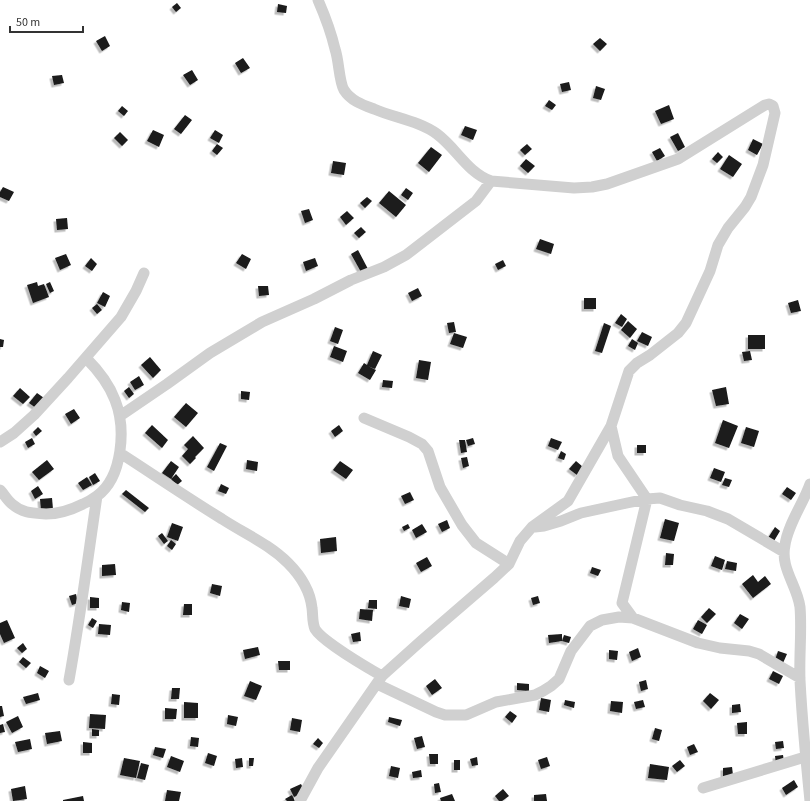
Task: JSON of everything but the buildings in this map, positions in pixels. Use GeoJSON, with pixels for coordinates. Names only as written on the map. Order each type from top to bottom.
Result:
{"type":"FeatureCollection","features":[{"type":"Feature","properties":{"kind":"street"},"geometry":{"type":"LineString","coordinates":[[300,801],[318,768],[379,680],[509,564],[520,541],[532,527],[568,501],[611,426],[629,371],[682,328],[710,271],[718,245],[728,228],[746,207],[751,197],[763,165],[775,114],[773,106],[769,104],[760,107],[669,164],[607,184],[574,188],[491,181],[481,177],[437,134],[422,126],[358,103],[349,97],[341,83],[341,74],[336,50],[318,0]]}},
{"type":"Feature","properties":{"kind":"street"},"geometry":{"type":"LineString","coordinates":[[120,416],[210,353],[262,322],[314,299],[351,280],[384,267],[406,255],[476,201],[491,181]]}},
{"type":"Feature","properties":{"kind":"street"},"geometry":{"type":"LineString","coordinates":[[0,442],[14,433],[34,415],[121,317],[136,291],[144,273]]}},
{"type":"Feature","properties":{"kind":"street"},"geometry":{"type":"LineString","coordinates":[[0,490],[12,504],[26,513],[55,514],[70,510],[98,496],[108,484],[114,472],[120,453],[122,433],[120,416],[108,384],[86,358]]}},
{"type":"Feature","properties":{"kind":"street"},"geometry":{"type":"LineString","coordinates":[[364,418],[422,444],[428,451],[440,487],[462,525],[476,543],[509,564]]}},
{"type":"Feature","properties":{"kind":"street"},"geometry":{"type":"LineString","coordinates":[[611,426],[618,456],[647,499],[622,603],[633,618]]}},
{"type":"Feature","properties":{"kind":"street"},"geometry":{"type":"LineString","coordinates":[[120,453],[224,520],[265,544],[288,563],[302,578],[312,603],[316,629],[321,635],[379,680],[436,712],[445,715],[466,715],[496,702],[535,695],[551,686],[559,679],[571,651],[590,626],[602,620],[619,617],[633,618],[698,643],[759,654],[800,678]]}},
{"type":"Feature","properties":{"kind":"street"},"geometry":{"type":"LineString","coordinates":[[810,484],[784,545],[784,560],[795,589],[801,620],[800,678],[805,757],[810,801]]}},
{"type":"Feature","properties":{"kind":"street"},"geometry":{"type":"LineString","coordinates":[[69,680],[78,634],[87,561],[98,496]]}},
{"type":"Feature","properties":{"kind":"street"},"geometry":{"type":"LineString","coordinates":[[532,527],[544,526],[581,513],[647,499],[660,498],[728,518],[784,552]]}},
{"type":"Feature","properties":{"kind":"street"},"geometry":{"type":"LineString","coordinates":[[703,788],[805,757]]}}]}
